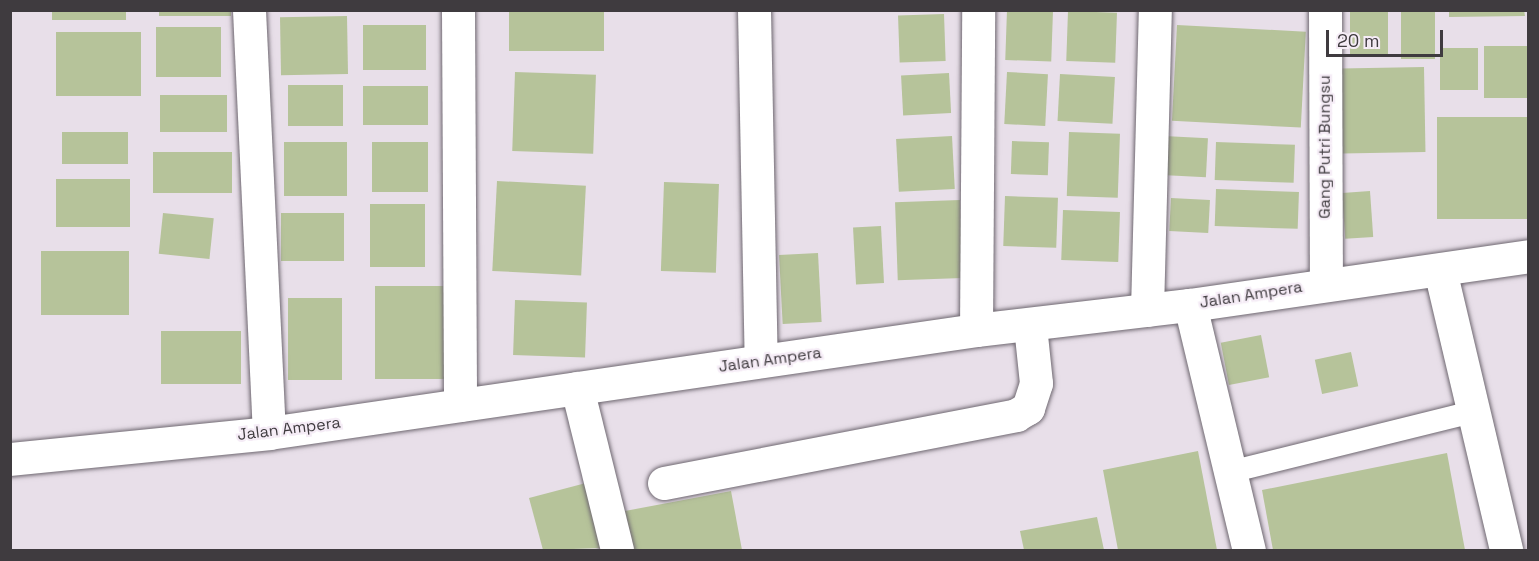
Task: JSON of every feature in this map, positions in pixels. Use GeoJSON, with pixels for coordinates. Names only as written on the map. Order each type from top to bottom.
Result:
{"type":"FeatureCollection","features":[{"type":"Feature","properties":{"kind":"street"},"geometry":{"type":"LineString","coordinates":[[249,10],[257,242],[269,433]]}},
{"type":"Feature","properties":{"kind":"street"},"geometry":{"type":"LineString","coordinates":[[458,10],[460,405]]}},
{"type":"Feature","properties":{"kind":"street"},"geometry":{"type":"LineString","coordinates":[[754,10],[761,361]]}},
{"type":"Feature","properties":{"kind":"street"},"geometry":{"type":"LineString","coordinates":[[976,330],[978,10]]}},
{"type":"Feature","properties":{"kind":"street"},"geometry":{"type":"LineString","coordinates":[[1147,310],[1155,10]]}},
{"type":"Feature","properties":{"kind":"street","name":"Gang Putri Bungsu"},"geometry":{"type":"LineString","coordinates":[[1325,10],[1326,283]]}},
{"type":"Feature","properties":{"kind":"street","name":"Jalan Ampera"},"geometry":{"type":"LineString","coordinates":[[10,459],[269,433],[976,330],[1030,333],[1147,310],[1528,256]]}},
{"type":"Feature","properties":{"kind":"street"},"geometry":{"type":"LineString","coordinates":[[1440,270],[1506,550]]}},
{"type":"Feature","properties":{"kind":"street"},"geometry":{"type":"LineString","coordinates":[[1190,305],[1249,550]]}},
{"type":"Feature","properties":{"kind":"street"},"geometry":{"type":"LineString","coordinates":[[664,483],[1016,415],[1028,408],[1036,382],[1030,333]]}},
{"type":"Feature","properties":{"kind":"street"},"geometry":{"type":"LineString","coordinates":[[577,388],[617,550]]}},
{"type":"Feature","properties":{"kind":"lane"},"geometry":{"type":"LineString","coordinates":[[1230,472],[1473,412]]}},
{"type":"Feature","properties":{"kind":"building"},"geometry":{"type":"Polygon","coordinates":[[[52,10],[126,10],[126,20],[52,20],[52,10]]]}},
{"type":"Feature","properties":{"kind":"building"},"geometry":{"type":"Polygon","coordinates":[[[159,10],[231,10],[231,16],[159,16],[159,10]]]}},
{"type":"Feature","properties":{"kind":"building"},"geometry":{"type":"Polygon","coordinates":[[[509,10],[604,10],[604,51],[509,51],[509,10]]]}},
{"type":"Feature","properties":{"kind":"building"},"geometry":{"type":"Polygon","coordinates":[[[1007,10],[1053,12],[1051,62],[1005,60],[1007,10]]]}},
{"type":"Feature","properties":{"kind":"building"},"geometry":{"type":"Polygon","coordinates":[[[1350,10],[1388,10],[1388,57],[1350,57],[1350,10]]]}},
{"type":"Feature","properties":{"kind":"building"},"geometry":{"type":"Polygon","coordinates":[[[1401,10],[1435,10],[1435,59],[1401,59],[1401,10]]]}},
{"type":"Feature","properties":{"kind":"building"},"geometry":{"type":"Polygon","coordinates":[[[1449,10],[1524,10],[1525,16],[1449,17],[1449,10]]]}},
{"type":"Feature","properties":{"kind":"building"},"geometry":{"type":"Polygon","coordinates":[[[1068,11],[1117,13],[1115,63],[1066,61],[1068,11]]]}},
{"type":"Feature","properties":{"kind":"building"},"geometry":{"type":"Polygon","coordinates":[[[944,14],[946,61],[900,63],[898,16],[944,14]]]}},
{"type":"Feature","properties":{"kind":"building"},"geometry":{"type":"Polygon","coordinates":[[[347,16],[348,74],[281,75],[280,17],[347,16]]]}},
{"type":"Feature","properties":{"kind":"building"},"geometry":{"type":"Polygon","coordinates":[[[363,25],[426,25],[426,70],[363,70],[363,25]]]}},
{"type":"Feature","properties":{"kind":"building"},"geometry":{"type":"Polygon","coordinates":[[[1177,25],[1306,32],[1301,128],[1172,121],[1177,25]]]}},
{"type":"Feature","properties":{"kind":"building"},"geometry":{"type":"Polygon","coordinates":[[[156,27],[221,27],[221,77],[156,77],[156,27]]]}},
{"type":"Feature","properties":{"kind":"building"},"geometry":{"type":"Polygon","coordinates":[[[56,32],[141,32],[141,96],[56,96],[56,32]]]}},
{"type":"Feature","properties":{"kind":"building"},"geometry":{"type":"Polygon","coordinates":[[[1484,46],[1528,46],[1528,98],[1484,98],[1484,46]]]}},
{"type":"Feature","properties":{"kind":"building"},"geometry":{"type":"Polygon","coordinates":[[[1440,48],[1478,48],[1478,90],[1440,90],[1440,48]]]}},
{"type":"Feature","properties":{"kind":"building"},"geometry":{"type":"Polygon","coordinates":[[[1424,67],[1425,152],[1342,153],[1341,68],[1424,67]]]}},
{"type":"Feature","properties":{"kind":"building"},"geometry":{"type":"Polygon","coordinates":[[[515,72],[596,75],[593,154],[512,151],[515,72]]]}},
{"type":"Feature","properties":{"kind":"building"},"geometry":{"type":"Polygon","coordinates":[[[1007,72],[1048,74],[1045,126],[1004,124],[1007,72]]]}},
{"type":"Feature","properties":{"kind":"building"},"geometry":{"type":"Polygon","coordinates":[[[949,73],[951,113],[903,115],[901,76],[949,73]]]}},
{"type":"Feature","properties":{"kind":"building"},"geometry":{"type":"Polygon","coordinates":[[[1060,74],[1115,77],[1112,124],[1058,121],[1060,74]]]}},
{"type":"Feature","properties":{"kind":"building"},"geometry":{"type":"Polygon","coordinates":[[[288,85],[343,85],[343,126],[288,126],[288,85]]]}},
{"type":"Feature","properties":{"kind":"building"},"geometry":{"type":"Polygon","coordinates":[[[363,86],[428,86],[428,125],[363,125],[363,86]]]}},
{"type":"Feature","properties":{"kind":"building"},"geometry":{"type":"Polygon","coordinates":[[[160,95],[227,95],[227,132],[160,132],[160,95]]]}},
{"type":"Feature","properties":{"kind":"building"},"geometry":{"type":"Polygon","coordinates":[[[1437,117],[1528,117],[1528,219],[1437,219],[1437,117]]]}},
{"type":"Feature","properties":{"kind":"building"},"geometry":{"type":"Polygon","coordinates":[[[62,132],[128,132],[128,164],[62,164],[62,132]]]}},
{"type":"Feature","properties":{"kind":"building"},"geometry":{"type":"Polygon","coordinates":[[[1069,132],[1120,134],[1118,198],[1067,196],[1069,132]]]}},
{"type":"Feature","properties":{"kind":"building"},"geometry":{"type":"Polygon","coordinates":[[[952,136],[955,189],[899,192],[896,139],[952,136]]]}},
{"type":"Feature","properties":{"kind":"building"},"geometry":{"type":"Polygon","coordinates":[[[1164,136],[1208,138],[1206,177],[1162,175],[1164,136]]]}},
{"type":"Feature","properties":{"kind":"building"},"geometry":{"type":"Polygon","coordinates":[[[1012,141],[1049,142],[1048,175],[1011,174],[1012,141]]]}},
{"type":"Feature","properties":{"kind":"building"},"geometry":{"type":"Polygon","coordinates":[[[284,142],[347,142],[347,196],[284,196],[284,142]]]}},
{"type":"Feature","properties":{"kind":"building"},"geometry":{"type":"Polygon","coordinates":[[[372,142],[428,142],[428,192],[372,192],[372,142]]]}},
{"type":"Feature","properties":{"kind":"building"},"geometry":{"type":"Polygon","coordinates":[[[1216,142],[1295,145],[1294,183],[1215,180],[1216,142]]]}},
{"type":"Feature","properties":{"kind":"building"},"geometry":{"type":"Polygon","coordinates":[[[153,152],[232,152],[232,193],[153,193],[153,152]]]}},
{"type":"Feature","properties":{"kind":"building"},"geometry":{"type":"Polygon","coordinates":[[[56,179],[130,179],[130,227],[56,227],[56,179]]]}},
{"type":"Feature","properties":{"kind":"building"},"geometry":{"type":"Polygon","coordinates":[[[497,181],[586,186],[581,276],[492,271],[497,181]]]}},
{"type":"Feature","properties":{"kind":"building"},"geometry":{"type":"Polygon","coordinates":[[[664,182],[719,184],[716,273],[661,271],[664,182]]]}},
{"type":"Feature","properties":{"kind":"building"},"geometry":{"type":"Polygon","coordinates":[[[1216,189],[1299,192],[1298,229],[1215,226],[1216,189]]]}},
{"type":"Feature","properties":{"kind":"building"},"geometry":{"type":"Polygon","coordinates":[[[1370,191],[1373,237],[1345,239],[1342,193],[1370,191]]]}},
{"type":"Feature","properties":{"kind":"building"},"geometry":{"type":"Polygon","coordinates":[[[1005,196],[1058,198],[1056,248],[1003,246],[1005,196]]]}},
{"type":"Feature","properties":{"kind":"building"},"geometry":{"type":"Polygon","coordinates":[[[1171,198],[1210,200],[1208,233],[1169,231],[1171,198]]]}},
{"type":"Feature","properties":{"kind":"building"},"geometry":{"type":"Polygon","coordinates":[[[960,200],[963,278],[898,280],[895,202],[960,200]]]}},
{"type":"Feature","properties":{"kind":"building"},"geometry":{"type":"Polygon","coordinates":[[[370,204],[425,204],[425,267],[370,267],[370,204]]]}},
{"type":"Feature","properties":{"kind":"building"},"geometry":{"type":"Polygon","coordinates":[[[1063,210],[1120,212],[1118,262],[1061,260],[1063,210]]]}},
{"type":"Feature","properties":{"kind":"building"},"geometry":{"type":"Polygon","coordinates":[[[163,213],[214,218],[209,259],[159,254],[163,213]]]}},
{"type":"Feature","properties":{"kind":"building"},"geometry":{"type":"Polygon","coordinates":[[[281,213],[344,213],[344,261],[281,261],[281,213]]]}},
{"type":"Feature","properties":{"kind":"building"},"geometry":{"type":"Polygon","coordinates":[[[881,226],[884,283],[856,284],[853,227],[881,226]]]}},
{"type":"Feature","properties":{"kind":"building"},"geometry":{"type":"Polygon","coordinates":[[[41,251],[129,251],[129,315],[41,315],[41,251]]]}},
{"type":"Feature","properties":{"kind":"building"},"geometry":{"type":"Polygon","coordinates":[[[818,253],[822,322],[783,324],[779,255],[818,253]]]}},
{"type":"Feature","properties":{"kind":"building"},"geometry":{"type":"Polygon","coordinates":[[[375,286],[448,286],[448,379],[375,379],[375,286]]]}},
{"type":"Feature","properties":{"kind":"building"},"geometry":{"type":"Polygon","coordinates":[[[288,298],[342,298],[342,380],[288,380],[288,298]]]}},
{"type":"Feature","properties":{"kind":"building"},"geometry":{"type":"Polygon","coordinates":[[[515,300],[587,303],[585,357],[513,355],[515,300]]]}},
{"type":"Feature","properties":{"kind":"building"},"geometry":{"type":"Polygon","coordinates":[[[161,331],[241,331],[241,384],[161,384],[161,331]]]}},
{"type":"Feature","properties":{"kind":"building"},"geometry":{"type":"Polygon","coordinates":[[[1261,335],[1269,377],[1229,385],[1221,343],[1261,335]]]}},
{"type":"Feature","properties":{"kind":"building"},"geometry":{"type":"Polygon","coordinates":[[[1351,352],[1358,386],[1322,394],[1315,360],[1351,352]]]}},
{"type":"Feature","properties":{"kind":"building"},"geometry":{"type":"Polygon","coordinates":[[[1198,451],[1217,550],[1118,550],[1103,470],[1198,451]]]}},
{"type":"Feature","properties":{"kind":"building"},"geometry":{"type":"Polygon","coordinates":[[[1447,453],[1465,550],[1273,550],[1262,490],[1447,453]]]}},
{"type":"Feature","properties":{"kind":"building"},"geometry":{"type":"Polygon","coordinates":[[[586,483],[603,548],[543,550],[529,498],[586,483]]]}},
{"type":"Feature","properties":{"kind":"building"},"geometry":{"type":"Polygon","coordinates":[[[731,491],[742,550],[633,550],[625,511],[731,491]]]}},
{"type":"Feature","properties":{"kind":"building"},"geometry":{"type":"Polygon","coordinates":[[[1097,517],[1104,550],[1024,550],[1020,531],[1097,517]]]}}]}
